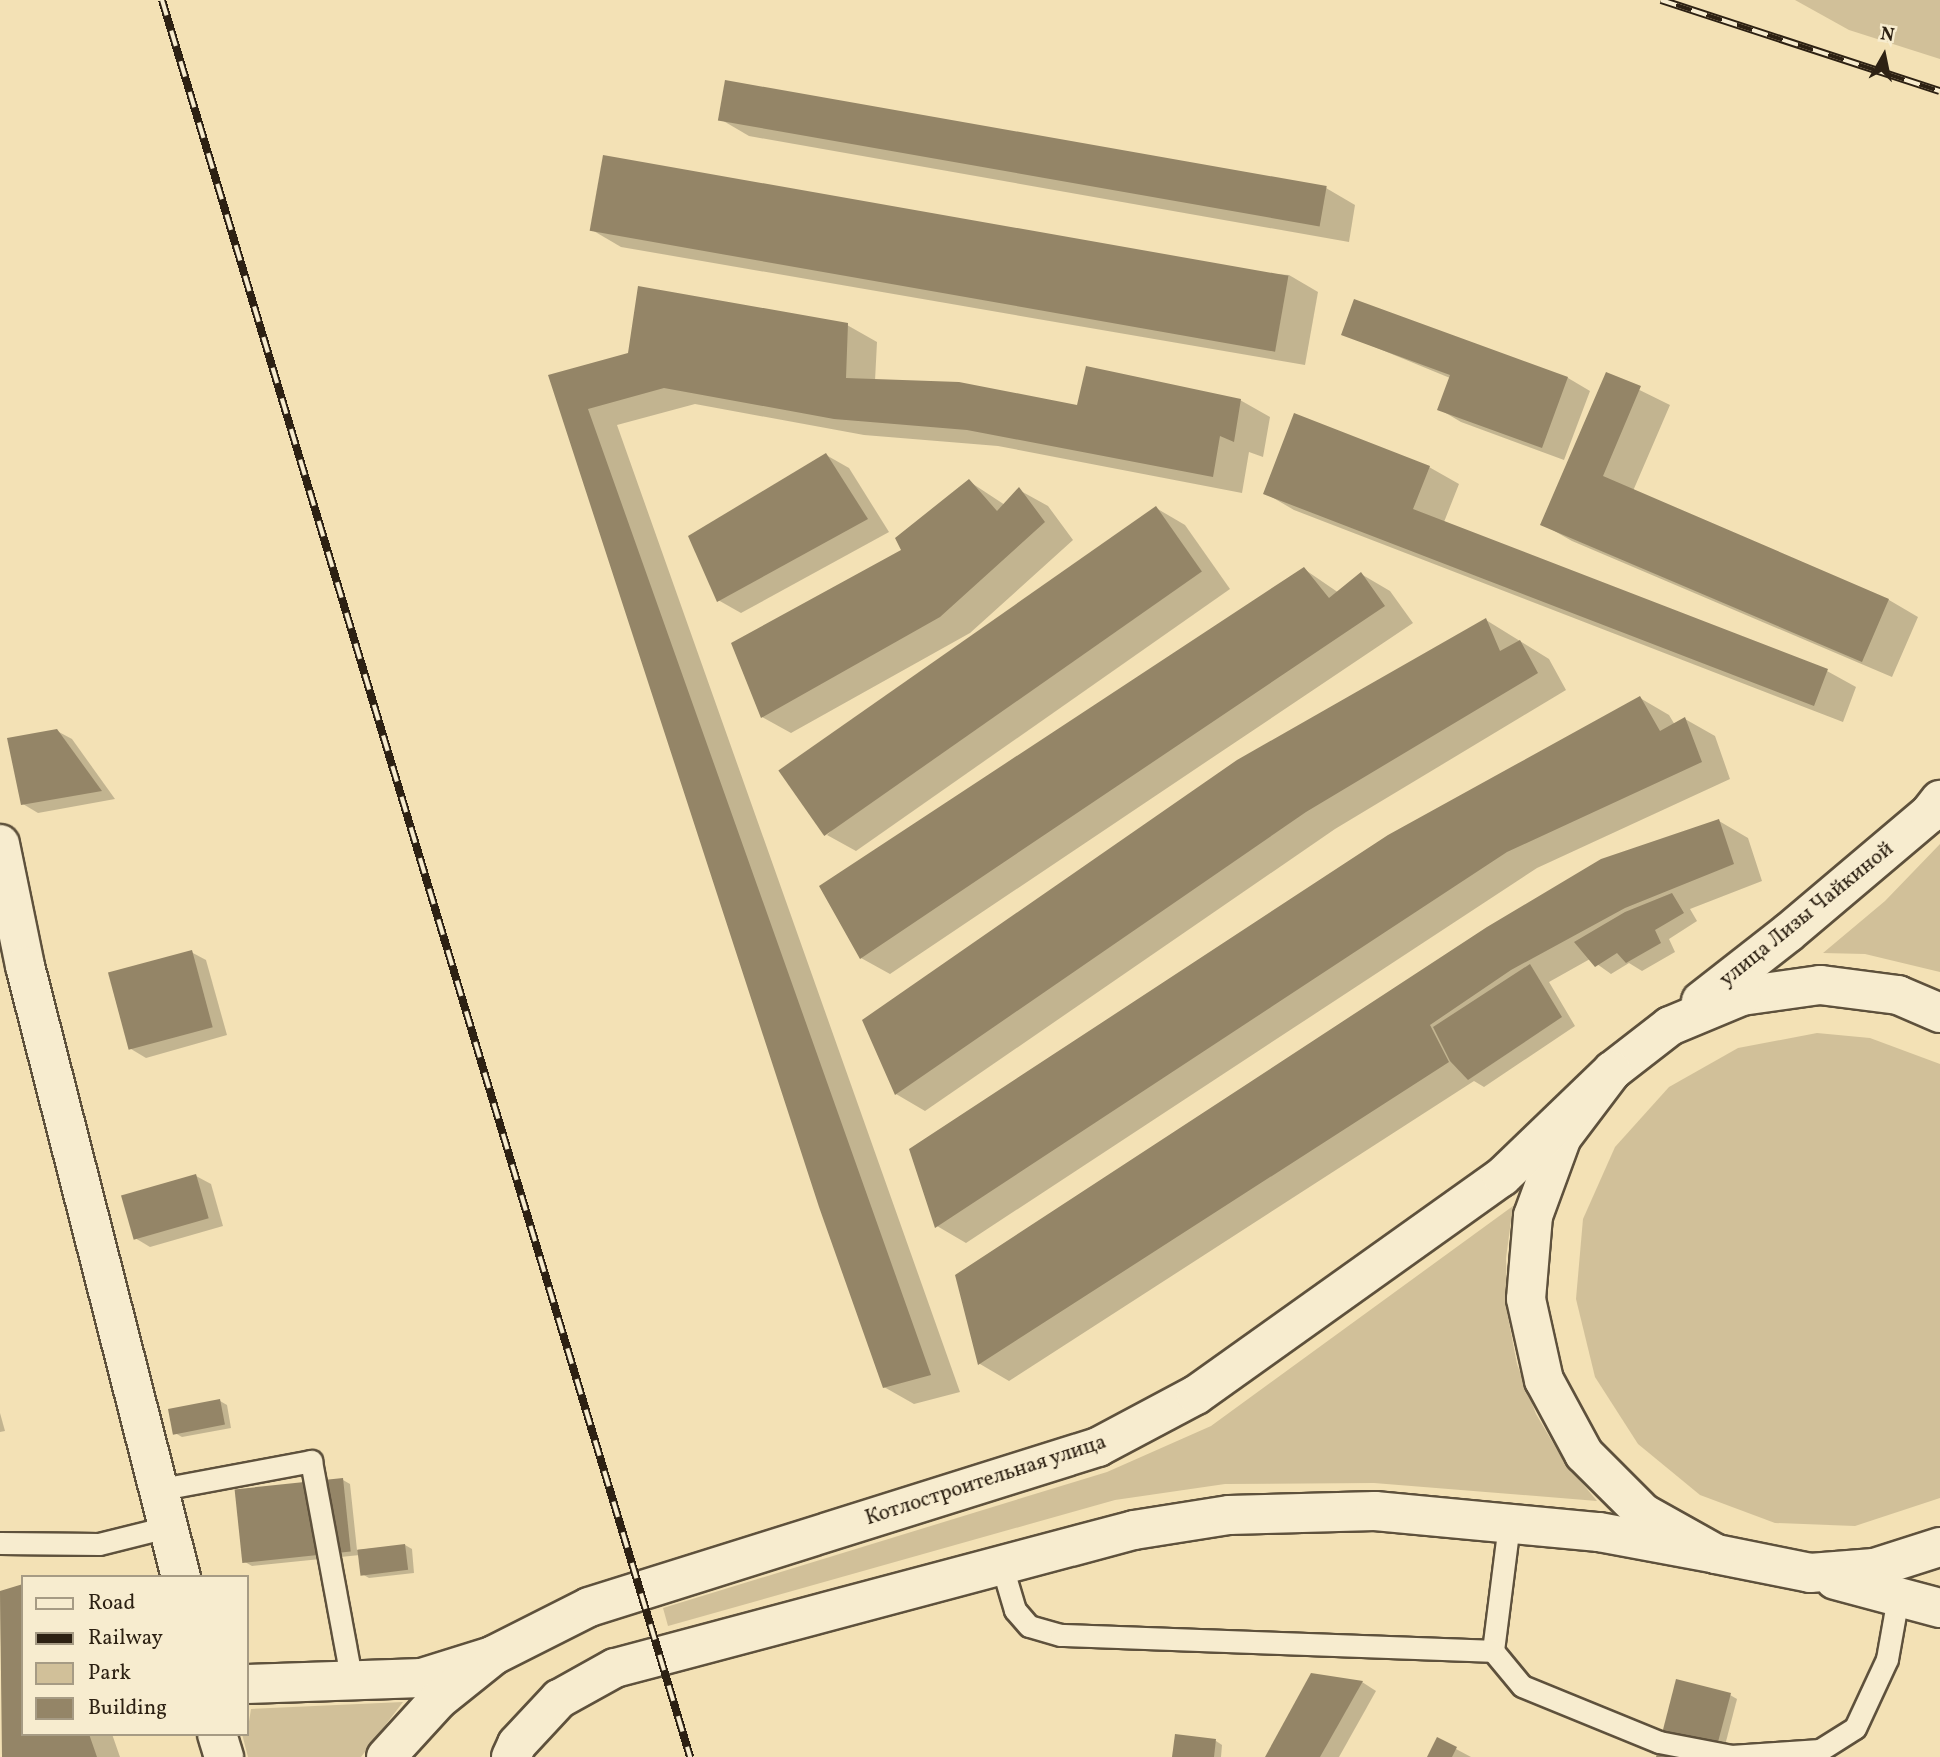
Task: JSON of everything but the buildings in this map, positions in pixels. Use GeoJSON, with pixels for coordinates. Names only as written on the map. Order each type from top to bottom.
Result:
{"type":"FeatureCollection","features":[{"type":"Feature","properties":{"kind":"main road","name":"улица Лизы Чайкиной"},"geometry":{"type":"LineString","coordinates":[[1670,1026],[1788,933],[1929,814],[1940,800]]}},
{"type":"Feature","properties":{"kind":"main road"},"geometry":{"type":"LineString","coordinates":[[0,844],[25,966],[162,1489],[181,1575]]}},
{"type":"Feature","properties":{"kind":"main road"},"geometry":{"type":"LineString","coordinates":[[1716,1554],[1643,1513],[1584,1454],[1544,1380],[1526,1299],[1533,1216],[1562,1138],[1612,1071],[1670,1026],[1742,996],[1820,985],[1898,995],[1940,1013]]}},
{"type":"Feature","properties":{"kind":"main road","name":"Котлостроительная улица"},"geometry":{"type":"LineString","coordinates":[[386,1757],[438,1700],[494,1655],[589,1607],[1098,1447],[1196,1395],[1502,1177],[1612,1071]]}},
{"type":"Feature","properties":{"kind":"main road"},"geometry":{"type":"LineString","coordinates":[[511,1757],[517,1744],[559,1699],[615,1668],[1000,1563],[1134,1530],[1229,1516],[1375,1511],[1600,1532],[1810,1573],[1940,1608]]}},
{"type":"Feature","properties":{"kind":"main road"},"geometry":{"type":"LineString","coordinates":[[1810,1573],[1874,1568],[1940,1547]]}},
{"type":"Feature","properties":{"kind":"main road"},"geometry":{"type":"LineString","coordinates":[[248,1684],[352,1683],[422,1678],[494,1655]]}},
{"type":"Feature","properties":{"kind":"main road"},"geometry":{"type":"LineString","coordinates":[[218,1736],[224,1757]]}},
{"type":"Feature","properties":{"kind":"lane"},"geometry":{"type":"LineString","coordinates":[[162,1489],[311,1461],[352,1683]]}},
{"type":"Feature","properties":{"kind":"lane"},"geometry":{"type":"LineString","coordinates":[[1509,1524],[1493,1651],[1522,1686],[1659,1742],[1731,1756],[1820,1750],[1856,1728],[1887,1659],[1898,1597]]}},
{"type":"Feature","properties":{"kind":"lane"},"geometry":{"type":"LineString","coordinates":[[0,1543],[99,1544],[171,1526]]}},
{"type":"Feature","properties":{"kind":"lane"},"geometry":{"type":"LineString","coordinates":[[1000,1563],[1015,1610],[1029,1626],[1061,1635],[1493,1651]]}},
{"type":"Feature","properties":{"kind":"green space"},"geometry":{"type":"Polygon","coordinates":[[[1795,0],[1940,0],[1940,59],[1849,30],[1795,0]]]}},
{"type":"Feature","properties":{"kind":"green space"},"geometry":{"type":"Polygon","coordinates":[[[1940,844],[1940,972],[1865,954],[1823,953],[1885,901],[1940,844]]]}},
{"type":"Feature","properties":{"kind":"green space"},"geometry":{"type":"Polygon","coordinates":[[[1817,1033],[1870,1038],[1940,1064],[1940,1498],[1855,1526],[1775,1523],[1700,1495],[1638,1444],[1595,1377],[1576,1299],[1583,1219],[1615,1147],[1669,1087],[1738,1048],[1817,1033]]]}},
{"type":"Feature","properties":{"kind":"green space"},"geometry":{"type":"Polygon","coordinates":[[[1513,1206],[1506,1258],[1507,1312],[1517,1364],[1536,1414],[1563,1460],[1597,1501],[1374,1483],[1225,1484],[1115,1500],[668,1626],[663,1608],[1107,1472],[1211,1426],[1513,1206]]]}},
{"type":"Feature","properties":{"kind":"green space"},"geometry":{"type":"Polygon","coordinates":[[[403,1702],[361,1757],[248,1757],[243,1736],[248,1736],[251,1709],[403,1702]]]}},
{"type":"Feature","properties":{"kind":"railway"},"geometry":{"type":"LineString","coordinates":[[162,0],[690,1757]]}},
{"type":"Feature","properties":{"kind":"railway"},"geometry":{"type":"LineString","coordinates":[[1661,0],[1940,91]]}}]}
